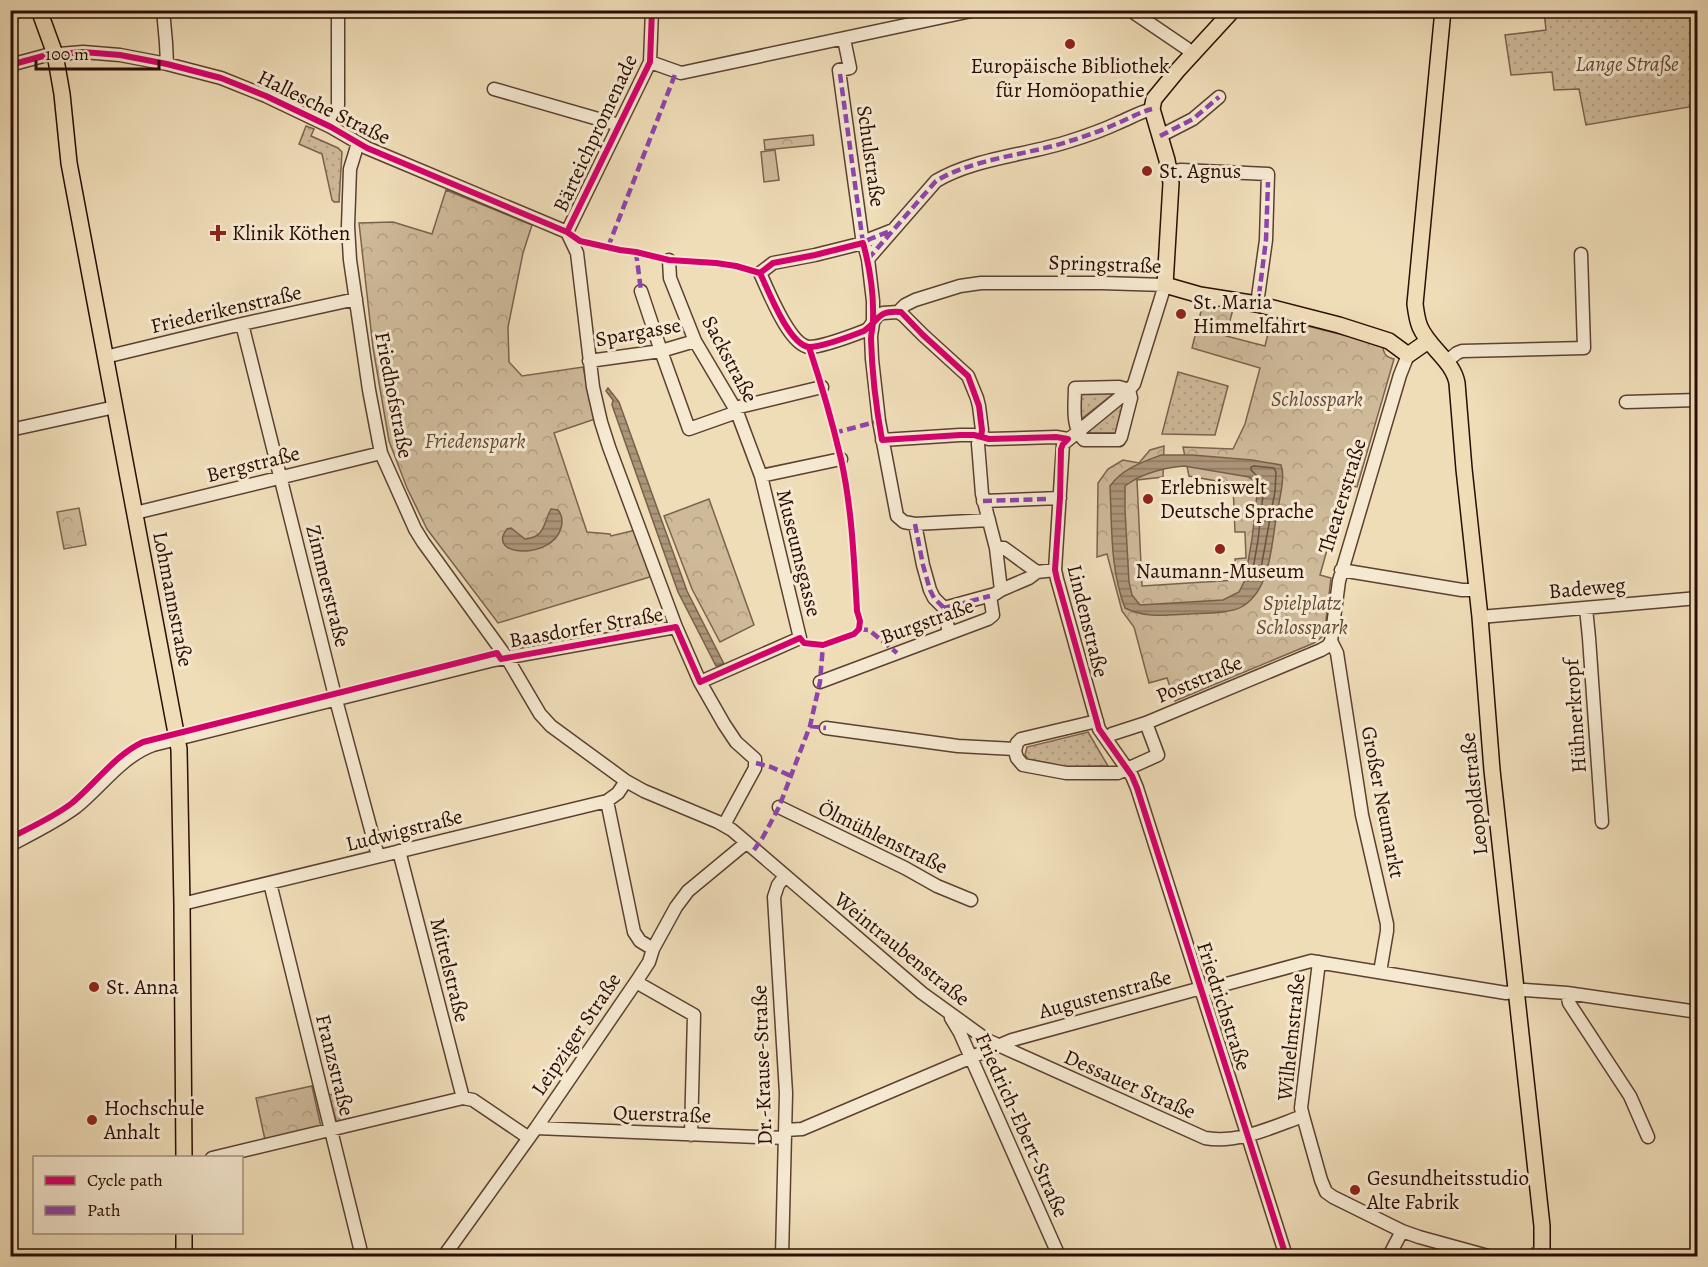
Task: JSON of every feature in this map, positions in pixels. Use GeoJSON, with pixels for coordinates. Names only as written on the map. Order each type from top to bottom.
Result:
{"type":"FeatureCollection","features":[{"type":"Feature","properties":{"kind":"main road","name":"Lohmannstraße"},"geometry":{"type":"LineString","coordinates":[[39,10],[55,54],[62,94],[69,163],[178,739],[184,1156]]}},
{"type":"Feature","properties":{"kind":"main road"},"geometry":{"type":"LineString","coordinates":[[1165,285],[1171,194],[1169,172],[1152,109],[1154,99],[1233,10]]}},
{"type":"Feature","properties":{"kind":"main road"},"geometry":{"type":"LineString","coordinates":[[1407,355],[1427,339],[1418,321],[1415,304],[1443,10]]}},
{"type":"Feature","properties":{"kind":"main road","name":"Springstraße"},"geometry":{"type":"LineString","coordinates":[[1165,285],[1200,295],[1257,304],[1381,338],[1397,346],[1407,355]]}},
{"type":"Feature","properties":{"kind":"main road","name":"Leopoldstraße"},"geometry":{"type":"LineString","coordinates":[[1427,339],[1455,374],[1457,383],[1480,617],[1492,770],[1542,1226],[1542,1257]]}},
{"type":"Feature","properties":{"kind":"main road"},"geometry":{"type":"LineString","coordinates":[[184,1234],[184,1257]]}},
{"type":"Feature","properties":{"kind":"street"},"geometry":{"type":"LineString","coordinates":[[163,10],[166,64]]}},
{"type":"Feature","properties":{"kind":"street"},"geometry":{"type":"LineString","coordinates":[[331,127],[338,105],[338,10]]}},
{"type":"Feature","properties":{"kind":"street","name":"Bärteichpromenade"},"geometry":{"type":"LineString","coordinates":[[652,10],[650,62],[567,232],[577,253],[589,360],[601,422],[634,517],[676,627],[700,682],[736,742],[755,759],[755,768],[724,825]]}},
{"type":"Feature","properties":{"kind":"street"},"geometry":{"type":"LineString","coordinates":[[650,62],[681,73],[976,10]]}},
{"type":"Feature","properties":{"kind":"street"},"geometry":{"type":"LineString","coordinates":[[1130,10],[1193,55]]}},
{"type":"Feature","properties":{"kind":"street","name":"Schulstraße"},"geometry":{"type":"LineString","coordinates":[[844,39],[850,68],[839,70],[873,301],[871,336],[874,382],[882,440],[897,516],[904,522],[915,524]]}},
{"type":"Feature","properties":{"kind":"street","name":"Hallesche Straße"},"geometry":{"type":"LineString","coordinates":[[10,65],[55,54],[83,52],[111,54],[166,64],[234,82],[331,127],[358,143],[567,232]]}},
{"type":"Feature","properties":{"kind":"street"},"geometry":{"type":"LineString","coordinates":[[494,89],[619,125]]}},
{"type":"Feature","properties":{"kind":"street"},"geometry":{"type":"LineString","coordinates":[[1160,136],[1193,119],[1219,97]]}},
{"type":"Feature","properties":{"kind":"street"},"geometry":{"type":"LineString","coordinates":[[868,259],[936,180],[943,176],[975,165],[1067,142],[1152,109]]}},
{"type":"Feature","properties":{"kind":"street","name":"Friedhofstraße"},"geometry":{"type":"LineString","coordinates":[[358,143],[350,169],[348,207],[350,260],[369,390],[381,453],[423,542],[507,658],[540,714],[551,726],[626,781]]}},
{"type":"Feature","properties":{"kind":"street"},"geometry":{"type":"LineString","coordinates":[[1169,172],[1181,170],[1268,174],[1266,240],[1257,304]]}},
{"type":"Feature","properties":{"kind":"street"},"geometry":{"type":"LineString","coordinates":[[863,243],[892,230]]}},
{"type":"Feature","properties":{"kind":"street","name":"Springstraße"},"geometry":{"type":"LineString","coordinates":[[863,243],[773,263],[760,273],[788,329],[800,344],[809,346],[864,331],[883,313],[898,312],[905,304],[935,292],[960,286],[981,283],[1165,285]]}},
{"type":"Feature","properties":{"kind":"street"},"geometry":{"type":"LineString","coordinates":[[1446,363],[1462,351],[1584,348],[1581,254]]}},
{"type":"Feature","properties":{"kind":"street","name":"Sackstraße"},"geometry":{"type":"LineString","coordinates":[[669,260],[670,278],[695,341],[736,410],[761,476]]}},
{"type":"Feature","properties":{"kind":"street"},"geometry":{"type":"LineString","coordinates":[[1072,435],[1129,390],[1136,378],[1165,285]]}},
{"type":"Feature","properties":{"kind":"street"},"geometry":{"type":"LineString","coordinates":[[641,291],[690,429],[736,410],[822,387]]}},
{"type":"Feature","properties":{"kind":"street","name":"Friederikenstraße"},"geometry":{"type":"LineString","coordinates":[[105,357],[356,299]]}},
{"type":"Feature","properties":{"kind":"street"},"geometry":{"type":"LineString","coordinates":[[898,312],[968,376],[980,405],[982,430],[978,444],[983,501],[996,548],[996,593]]}},
{"type":"Feature","properties":{"kind":"street","name":"Zimmerstraße"},"geometry":{"type":"LineString","coordinates":[[242,324],[336,700],[378,856]]}},
{"type":"Feature","properties":{"kind":"street","name":"Spargasse"},"geometry":{"type":"LineString","coordinates":[[589,360],[661,351],[695,341]]}},
{"type":"Feature","properties":{"kind":"street","name":"Theaterstraße"},"geometry":{"type":"LineString","coordinates":[[1331,641],[1336,591],[1341,570],[1407,355]]}},
{"type":"Feature","properties":{"kind":"street","name":"Lindenstraße"},"geometry":{"type":"LineString","coordinates":[[1126,768],[1096,721],[1055,570],[1061,449],[1072,435],[1075,424],[1075,388],[1119,387],[1129,390]]}},
{"type":"Feature","properties":{"kind":"street"},"geometry":{"type":"LineString","coordinates":[[882,440],[934,436],[974,435],[989,439],[1072,435],[1084,440],[1119,440],[1131,398],[1129,390]]}},
{"type":"Feature","properties":{"kind":"street"},"geometry":{"type":"LineString","coordinates":[[1626,402],[1698,400]]}},
{"type":"Feature","properties":{"kind":"street"},"geometry":{"type":"LineString","coordinates":[[10,430],[115,407]]}},
{"type":"Feature","properties":{"kind":"street","name":"Bergstraße"},"geometry":{"type":"LineString","coordinates":[[135,513],[381,453]]}},
{"type":"Feature","properties":{"kind":"street"},"geometry":{"type":"LineString","coordinates":[[761,476],[841,459]]}},
{"type":"Feature","properties":{"kind":"street","name":"Museumsgasse"},"geometry":{"type":"LineString","coordinates":[[700,682],[800,638],[761,476]]}},
{"type":"Feature","properties":{"kind":"street"},"geometry":{"type":"LineString","coordinates":[[983,501],[1060,498]]}},
{"type":"Feature","properties":{"kind":"street"},"geometry":{"type":"LineString","coordinates":[[949,633],[944,608],[930,590],[915,524],[989,520]]}},
{"type":"Feature","properties":{"kind":"street"},"geometry":{"type":"LineString","coordinates":[[996,548],[1004,548],[1036,572]]}},
{"type":"Feature","properties":{"kind":"street"},"geometry":{"type":"LineString","coordinates":[[944,608],[996,593],[1029,578],[1036,572],[1055,570]]}},
{"type":"Feature","properties":{"kind":"street"},"geometry":{"type":"LineString","coordinates":[[1341,570],[1462,590],[1477,590]]}},
{"type":"Feature","properties":{"kind":"street","name":"Burgstraße"},"geometry":{"type":"LineString","coordinates":[[820,682],[992,617],[996,593]]}},
{"type":"Feature","properties":{"kind":"street","name":"Badeweg"},"geometry":{"type":"LineString","coordinates":[[1480,617],[1698,598]]}},
{"type":"Feature","properties":{"kind":"street","name":"Hühnerkropf"},"geometry":{"type":"LineString","coordinates":[[1586,608],[1602,822]]}},
{"type":"Feature","properties":{"kind":"street","name":"Baasdorfer Straße"},"geometry":{"type":"LineString","coordinates":[[10,845],[63,817],[90,796],[133,755],[146,747],[507,658],[676,627]]}},
{"type":"Feature","properties":{"kind":"street","name":"Poststraße"},"geometry":{"type":"LineString","coordinates":[[1106,739],[1112,734],[1146,723],[1321,650],[1331,641]]}},
{"type":"Feature","properties":{"kind":"street","name":"Großer Neumarkt"},"geometry":{"type":"LineString","coordinates":[[1331,641],[1337,653],[1362,815],[1387,924],[1380,972]]}},
{"type":"Feature","properties":{"kind":"street"},"geometry":{"type":"LineString","coordinates":[[1096,721],[1026,736],[1017,743],[1015,749],[1017,758],[1023,765],[1066,773],[1116,774],[1126,768]]}},
{"type":"Feature","properties":{"kind":"street","name":"Poststraße"},"geometry":{"type":"LineString","coordinates":[[1126,768],[1158,755],[1146,723]]}},
{"type":"Feature","properties":{"kind":"street"},"geometry":{"type":"LineString","coordinates":[[826,728],[940,743],[1015,749]]}},
{"type":"Feature","properties":{"kind":"street","name":"Friedrichstraße"},"geometry":{"type":"LineString","coordinates":[[1126,768],[1137,788],[1286,1257]]}},
{"type":"Feature","properties":{"kind":"street"},"geometry":{"type":"LineString","coordinates":[[626,781],[618,793],[607,801],[634,932],[640,941],[653,950]]}},
{"type":"Feature","properties":{"kind":"street","name":"Weintraubenstraße"},"geometry":{"type":"LineString","coordinates":[[626,781],[724,825],[946,1012],[999,1047]]}},
{"type":"Feature","properties":{"kind":"street","name":"Ludwigstraße"},"geometry":{"type":"LineString","coordinates":[[182,904],[607,801]]}},
{"type":"Feature","properties":{"kind":"street","name":"Ölmühlenstraße"},"geometry":{"type":"LineString","coordinates":[[779,807],[937,886],[971,900]]}},
{"type":"Feature","properties":{"kind":"street","name":"Leipziger Straße"},"geometry":{"type":"LineString","coordinates":[[444,1257],[636,982],[649,962],[676,907],[688,891],[746,843]]}},
{"type":"Feature","properties":{"kind":"street","name":"Mittelstraße"},"geometry":{"type":"LineString","coordinates":[[399,851],[463,1098]]}},
{"type":"Feature","properties":{"kind":"street","name":"Dr.-Krause-Straße"},"geometry":{"type":"LineString","coordinates":[[782,1257],[786,1094],[774,897],[778,885],[785,876]]}},
{"type":"Feature","properties":{"kind":"street","name":"Franzstraße"},"geometry":{"type":"LineString","coordinates":[[270,883],[362,1257]]}},
{"type":"Feature","properties":{"kind":"street","name":"Augustenstraße"},"geometry":{"type":"LineString","coordinates":[[785,1134],[802,1129],[1011,1040],[1311,961],[1506,993],[1544,990],[1698,1012]]}},
{"type":"Feature","properties":{"kind":"street","name":"Wilhelmstraße"},"geometry":{"type":"LineString","coordinates":[[1319,962],[1301,1108],[1321,1180],[1326,1192],[1401,1230]]}},
{"type":"Feature","properties":{"kind":"street"},"geometry":{"type":"LineString","coordinates":[[636,982],[694,1015],[691,1135]]}},
{"type":"Feature","properties":{"kind":"street"},"geometry":{"type":"LineString","coordinates":[[1567,993],[1569,1003],[1630,1096],[1648,1137]]}},
{"type":"Feature","properties":{"kind":"street","name":"Friedrich-Ebert-Straße"},"geometry":{"type":"LineString","coordinates":[[946,1012],[960,1033],[1059,1257]]}},
{"type":"Feature","properties":{"kind":"street","name":"Dessauer Straße"},"geometry":{"type":"LineString","coordinates":[[999,1047],[1198,1136],[1222,1140],[1248,1135],[1303,1116]]}},
{"type":"Feature","properties":{"kind":"street"},"geometry":{"type":"LineString","coordinates":[[220,1156],[463,1098],[473,1100],[532,1133]]}},
{"type":"Feature","properties":{"kind":"street","name":"Querstraße"},"geometry":{"type":"LineString","coordinates":[[532,1133],[785,1134]]}},
{"type":"Feature","properties":{"kind":"street"},"geometry":{"type":"LineString","coordinates":[[1389,1257],[1401,1230],[1488,1257]]}},
{"type":"Feature","properties":{"kind":"green space","name":"Lange Straße"},"geometry":{"type":"Polygon","coordinates":[[[1544,11],[1697,11],[1698,88],[1693,89],[1695,106],[1586,125],[1579,89],[1554,90],[1552,72],[1511,75],[1505,35],[1546,30],[1544,11]]]}},
{"type":"Feature","properties":{"kind":"green space"},"geometry":{"type":"Polygon","coordinates":[[[306,126],[314,129],[311,136],[342,152],[339,202],[332,200],[322,154],[299,144],[306,126]]]}},
{"type":"Feature","properties":{"kind":"green space"},"geometry":{"type":"Polygon","coordinates":[[[813,135],[814,145],[765,150],[764,140],[813,135]]]}},
{"type":"Feature","properties":{"kind":"green space"},"geometry":{"type":"Polygon","coordinates":[[[775,150],[779,180],[764,182],[761,152],[775,150]]]}},
{"type":"Feature","properties":{"kind":"green space","name":"Friedenspark"},"geometry":{"type":"Polygon","coordinates":[[[446,190],[532,225],[523,253],[508,327],[509,362],[522,376],[583,367],[595,419],[554,433],[587,532],[610,534],[611,536],[636,530],[653,576],[498,623],[427,529],[407,488],[389,441],[373,348],[359,223],[393,222],[432,234],[446,190]]]}},
{"type":"Feature","properties":{"kind":"green space","name":"Schlosspark"},"geometry":{"type":"Polygon","coordinates":[[[1203,303],[1233,309],[1226,336],[1265,346],[1272,317],[1383,345],[1386,355],[1394,359],[1357,487],[1345,485],[1320,575],[1331,578],[1323,636],[1314,643],[1175,701],[1167,678],[1149,683],[1134,627],[1122,611],[1107,554],[1097,557],[1098,483],[1108,469],[1123,460],[1139,463],[1150,450],[1164,446],[1163,477],[1137,480],[1142,586],[1236,580],[1235,559],[1246,558],[1245,532],[1235,532],[1233,484],[1189,476],[1183,447],[1233,449],[1245,424],[1260,368],[1192,348],[1203,303]]]}},
{"type":"Feature","properties":{"kind":"green space"},"geometry":{"type":"Polygon","coordinates":[[[1178,372],[1228,386],[1215,435],[1162,434],[1178,372]]]}},
{"type":"Feature","properties":{"kind":"green space"},"geometry":{"type":"Polygon","coordinates":[[[1118,390],[1080,420],[1079,391],[1118,390]]]}},
{"type":"Feature","properties":{"kind":"green space"},"geometry":{"type":"Polygon","coordinates":[[[1126,400],[1119,433],[1090,433],[1088,430],[1126,400]]]}},
{"type":"Feature","properties":{"kind":"green space"},"geometry":{"type":"Polygon","coordinates":[[[709,499],[754,625],[720,642],[692,589],[664,516],[709,499]]]}},
{"type":"Feature","properties":{"kind":"green space"},"geometry":{"type":"Polygon","coordinates":[[[79,508],[86,545],[64,549],[57,512],[79,508]]]}},
{"type":"Feature","properties":{"kind":"green space"},"geometry":{"type":"Polygon","coordinates":[[[1088,732],[1108,766],[1067,767],[1028,759],[1025,755],[1027,747],[1088,732]]]}},
{"type":"Feature","properties":{"kind":"green space"},"geometry":{"type":"Polygon","coordinates":[[[312,1086],[321,1127],[265,1140],[256,1098],[312,1086]]]}},
{"type":"Feature","properties":{"kind":"green space"},"geometry":{"type":"Polygon","coordinates":[[[342,1092],[350,1121],[337,1124],[329,1095],[342,1092]]]}},
{"type":"Feature","properties":{"kind":"water"},"geometry":{"type":"Polygon","coordinates":[[[608,388],[619,402],[687,591],[724,664],[716,666],[678,592],[612,405],[613,400],[606,391],[608,388]]]}},
{"type":"Feature","properties":{"kind":"water"},"geometry":{"type":"Polygon","coordinates":[[[1161,455],[1252,460],[1281,465],[1282,484],[1268,567],[1252,599],[1238,609],[1224,612],[1148,615],[1125,608],[1114,563],[1110,486],[1126,471],[1161,455]],[[1184,466],[1153,472],[1125,486],[1129,582],[1132,595],[1140,605],[1223,600],[1239,592],[1245,580],[1258,485],[1249,477],[1184,466]]]}},
{"type":"Feature","properties":{"kind":"water"},"geometry":{"type":"Polygon","coordinates":[[[551,509],[558,510],[562,523],[555,538],[546,546],[522,551],[505,545],[503,538],[507,529],[511,528],[525,539],[537,535],[543,528],[551,509]]]}},
{"type":"Feature","properties":{"kind":"marked path"},"geometry":{"type":"LineString","coordinates":[[608,247],[676,72]]}},
{"type":"Feature","properties":{"kind":"marked path"},"geometry":{"type":"LineString","coordinates":[[840,74],[863,243],[890,231]]}},
{"type":"Feature","properties":{"kind":"marked path"},"geometry":{"type":"LineString","coordinates":[[1160,136],[1193,119],[1219,97]]}},
{"type":"Feature","properties":{"kind":"marked path"},"geometry":{"type":"LineString","coordinates":[[868,259],[936,181],[951,173],[1054,146],[1152,109]]}},
{"type":"Feature","properties":{"kind":"marked path"},"geometry":{"type":"LineString","coordinates":[[1259,295],[1266,240],[1268,182]]}},
{"type":"Feature","properties":{"kind":"marked path"},"geometry":{"type":"LineString","coordinates":[[636,252],[641,291]]}},
{"type":"Feature","properties":{"kind":"marked path"},"geometry":{"type":"LineString","coordinates":[[834,433],[879,421]]}},
{"type":"Feature","properties":{"kind":"marked path"},"geometry":{"type":"LineString","coordinates":[[983,501],[1049,499]]}},
{"type":"Feature","properties":{"kind":"marked path"},"geometry":{"type":"LineString","coordinates":[[915,524],[930,590],[944,608],[947,622]]}},
{"type":"Feature","properties":{"kind":"marked path"},"geometry":{"type":"LineString","coordinates":[[944,608],[990,596]]}},
{"type":"Feature","properties":{"kind":"marked path"},"geometry":{"type":"LineString","coordinates":[[859,629],[869,630],[897,653]]}},
{"type":"Feature","properties":{"kind":"marked path"},"geometry":{"type":"LineString","coordinates":[[754,850],[779,807],[810,726],[820,682],[823,645]]}},
{"type":"Feature","properties":{"kind":"marked path"},"geometry":{"type":"LineString","coordinates":[[810,726],[826,728]]}},
{"type":"Feature","properties":{"kind":"marked path"},"geometry":{"type":"LineString","coordinates":[[756,763],[791,776]]}},
{"type":"Feature","properties":{"kind":"marked path"},"geometry":{"type":"LineString","coordinates":[[1528,1256],[1533,1249],[1551,1250],[1552,1256]]}},
{"type":"Feature","properties":{"kind":"marked path"},"geometry":{"type":"LineString","coordinates":[[1502,1256],[1503,1254],[1514,1256]]}},
{"type":"Feature","properties":{"kind":"cycle path"},"geometry":{"type":"LineString","coordinates":[[567,232],[650,62],[652,10]]}},
{"type":"Feature","properties":{"kind":"cycle path"},"geometry":{"type":"LineString","coordinates":[[10,65],[47,55],[83,52],[120,55],[221,78],[266,96],[331,127],[367,148],[567,232],[580,241],[669,260],[716,263],[760,273]]}},
{"type":"Feature","properties":{"kind":"cycle path"},"geometry":{"type":"LineString","coordinates":[[760,273],[773,263],[863,243],[872,291],[872,364],[882,440],[960,435],[974,435],[989,439],[1056,437],[1068,439],[1061,449],[1055,570],[1057,579],[1099,729],[1132,776],[1137,788],[1286,1256]]}},
{"type":"Feature","properties":{"kind":"cycle path"},"geometry":{"type":"LineString","coordinates":[[760,273],[787,327],[801,344],[809,347],[864,331],[883,314],[901,312],[968,376],[979,406],[981,437]]}},
{"type":"Feature","properties":{"kind":"cycle path"},"geometry":{"type":"LineString","coordinates":[[10,838],[72,803],[123,754],[143,742],[497,653],[501,659],[676,627],[700,682],[800,638],[804,643],[823,645],[854,634],[859,629],[860,621],[857,611],[848,497],[834,431],[809,347]]}},
{"type":"Feature","properties":{"kind":"place","name":"Europäische Bibliothek für Homöopathie"},"geometry":{"type":"Point","coordinates":[1070,44]}},
{"type":"Feature","properties":{"kind":"place","name":"St. Agnus"},"geometry":{"type":"Point","coordinates":[1147,171]}},
{"type":"Feature","properties":{"kind":"place","name":"Klinik Köthen"},"geometry":{"type":"Point","coordinates":[218,233]}},
{"type":"Feature","properties":{"kind":"place","name":"St. Maria Himmelfahrt"},"geometry":{"type":"Point","coordinates":[1181,314]}},
{"type":"Feature","properties":{"kind":"place","name":"Erlebniswelt Deutsche Sprache"},"geometry":{"type":"Point","coordinates":[1148,499]}},
{"type":"Feature","properties":{"kind":"place","name":"Naumann-Museum"},"geometry":{"type":"Point","coordinates":[1220,549]}},
{"type":"Feature","properties":{"kind":"place","name":"St. Anna"},"geometry":{"type":"Point","coordinates":[94,987]}},
{"type":"Feature","properties":{"kind":"place","name":"Hochschule Anhalt"},"geometry":{"type":"Point","coordinates":[92,1120]}},
{"type":"Feature","properties":{"kind":"place","name":"Gesundheitsstudio Alte Fabrik"},"geometry":{"type":"Point","coordinates":[1355,1190]}},
{"type":"Feature","properties":{"kind":"park label","name":"Spielplatz Schlosspark"},"geometry":{"type":"Point","coordinates":[1302,615]}}]}
